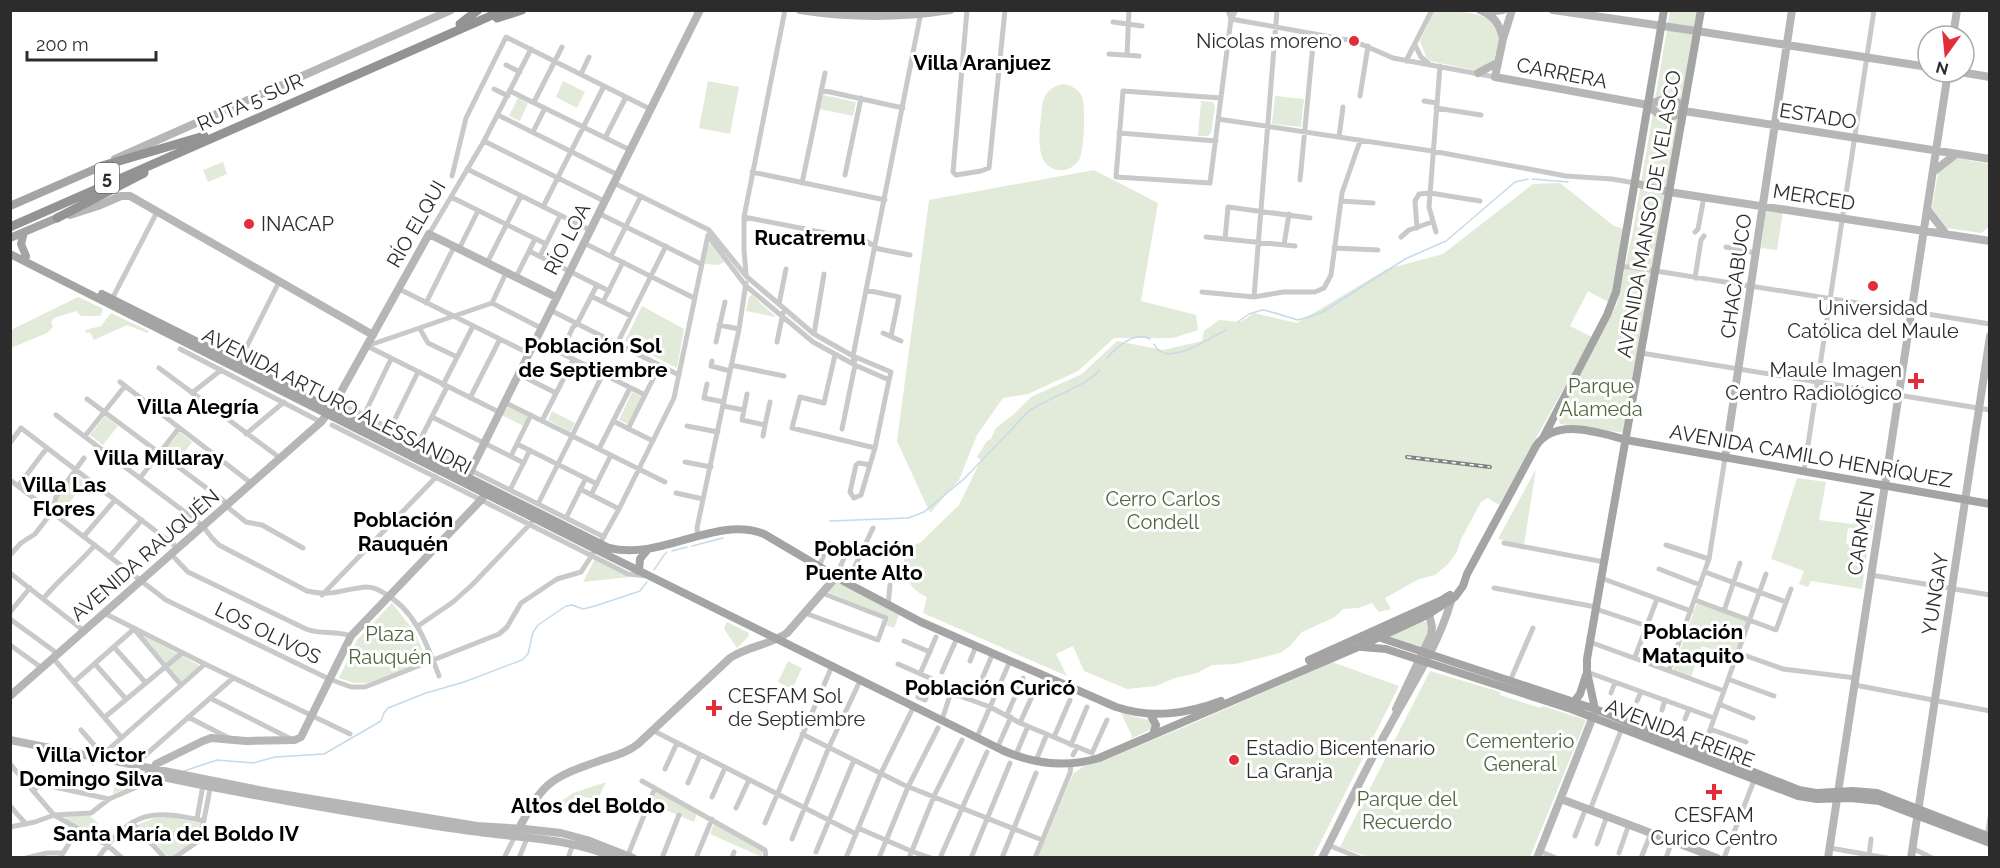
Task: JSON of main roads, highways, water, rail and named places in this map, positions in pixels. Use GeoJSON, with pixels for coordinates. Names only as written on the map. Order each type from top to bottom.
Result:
{"type":"FeatureCollection","features":[{"type":"Feature","properties":{"kind":"highway"},"geometry":{"type":"LineString","coordinates":[[460,24],[478,10]]}},
{"type":"Feature","properties":{"kind":"highway","name":"RUTA 5 SUR"},"geometry":{"type":"LineString","coordinates":[[10,221],[491,10]]}},
{"type":"Feature","properties":{"kind":"highway","name":"RUTA 5 SUR"},"geometry":{"type":"LineString","coordinates":[[10,227],[504,10]]}},
{"type":"Feature","properties":{"kind":"highway"},"geometry":{"type":"LineString","coordinates":[[449,34],[522,10]]}},
{"type":"Feature","properties":{"kind":"highway"},"geometry":{"type":"LineString","coordinates":[[102,166],[204,136]]}},
{"type":"Feature","properties":{"kind":"highway"},"geometry":{"type":"LineString","coordinates":[[57,218],[120,188],[188,148]]}},
{"type":"Feature","properties":{"kind":"main road","name":"AVENIDA MANSO DE VELASCO"},"geometry":{"type":"LineString","coordinates":[[1467,574],[1611,306],[1620,267],[1665,10]]}},
{"type":"Feature","properties":{"kind":"main road","name":"AVENIDA MANSO DE VELASCO"},"geometry":{"type":"LineString","coordinates":[[1574,702],[1580,694],[1587,672],[1590,642],[1701,10]]}},
{"type":"Feature","properties":{"kind":"main road"},"geometry":{"type":"LineString","coordinates":[[10,206],[102,166]]}},
{"type":"Feature","properties":{"kind":"main road"},"geometry":{"type":"LineString","coordinates":[[10,238],[57,218]]}},
{"type":"Feature","properties":{"kind":"main road"},"geometry":{"type":"LineString","coordinates":[[24,232],[21,244],[26,256]]}},
{"type":"Feature","properties":{"kind":"main road","name":"AVENIDA ARTURO ALESSANDRI"},"geometry":{"type":"LineString","coordinates":[[11,253],[26,256],[332,408],[600,546],[639,571],[976,738],[1023,759],[1048,764],[1099,758],[1358,647],[1429,614],[1451,601],[1461,589],[1467,574]]}},
{"type":"Feature","properties":{"kind":"main road","name":"AVENIDA ARTURO ALESSANDRI"},"geometry":{"type":"LineString","coordinates":[[11,253],[332,408],[438,474],[467,476],[484,497],[532,521],[600,546]]}},
{"type":"Feature","properties":{"kind":"main road"},"geometry":{"type":"LineString","coordinates":[[1542,438],[1559,430],[1555,414]]}},
{"type":"Feature","properties":{"kind":"main road","name":"AVENIDA CAMILO HENRÍQUEZ"},"geometry":{"type":"LineString","coordinates":[[1559,430],[1578,430],[1989,504]]}},
{"type":"Feature","properties":{"kind":"main road"},"geometry":{"type":"LineString","coordinates":[[600,546],[627,550],[648,549],[731,529],[750,530],[764,534],[888,606],[1116,707],[1150,714],[1185,712],[1219,701],[1434,604],[1449,595],[1467,574]]}},
{"type":"Feature","properties":{"kind":"main road"},"geometry":{"type":"LineString","coordinates":[[639,571],[640,559],[648,549]]}},
{"type":"Feature","properties":{"kind":"main road"},"geometry":{"type":"LineString","coordinates":[[1429,614],[1434,604]]}},
{"type":"Feature","properties":{"kind":"main road","name":"AVENIDA FREIRE"},"geometry":{"type":"LineString","coordinates":[[1367,635],[1380,637],[1424,656],[1702,752],[1755,777]]}},
{"type":"Feature","properties":{"kind":"main road","name":"AVENIDA FREIRE"},"geometry":{"type":"LineString","coordinates":[[1358,647],[1386,649],[1424,656],[1510,681],[1574,702],[1622,728],[1755,777],[1805,791],[1838,795],[1877,793],[1918,812],[1989,838]]}},
{"type":"Feature","properties":{"kind":"main road","name":"AVENIDA MANSO DE VELASCO"},"geometry":{"type":"LineString","coordinates":[[1587,672],[1594,713]]}},
{"type":"Feature","properties":{"kind":"main road"},"geometry":{"type":"LineString","coordinates":[[1150,714],[1156,725],[1153,735]]}},
{"type":"Feature","properties":{"kind":"waterway"},"geometry":{"type":"LineString","coordinates":[[1238,322],[1249,314],[1262,310],[1298,320],[1321,313],[1405,259],[1446,241],[1515,182],[1528,179]]}},
{"type":"Feature","properties":{"kind":"waterway"},"geometry":{"type":"LineString","coordinates":[[1532,179],[1568,182]]}},
{"type":"Feature","properties":{"kind":"waterway"},"geometry":{"type":"LineString","coordinates":[[1154,344],[1159,351],[1166,354],[1174,353],[1193,347],[1226,330]]}},
{"type":"Feature","properties":{"kind":"waterway"},"geometry":{"type":"LineString","coordinates":[[1107,358],[1126,341],[1138,337],[1150,339]]}},
{"type":"Feature","properties":{"kind":"waterway"},"geometry":{"type":"LineString","coordinates":[[830,521],[908,518],[924,512],[965,478],[1029,411],[1086,381],[1099,370]]}},
{"type":"Feature","properties":{"kind":"waterway"},"geometry":{"type":"LineString","coordinates":[[692,546],[723,538]]}},
{"type":"Feature","properties":{"kind":"waterway"},"geometry":{"type":"LineString","coordinates":[[672,551],[687,547]]}},
{"type":"Feature","properties":{"kind":"waterway"},"geometry":{"type":"LineString","coordinates":[[654,570],[667,552]]}},
{"type":"Feature","properties":{"kind":"waterway"},"geometry":{"type":"LineString","coordinates":[[184,771],[217,760],[253,763],[275,757],[324,754],[381,721],[388,708],[522,660],[528,654],[533,632],[538,625],[566,606],[572,605],[583,609],[595,606],[640,591],[647,582]]}},
{"type":"Feature","properties":{"kind":"railway"},"geometry":{"type":"LineString","coordinates":[[1407,457],[1490,467]]}},
{"type":"Feature","properties":{"kind":"place","name":"Nicolas moreno"},"geometry":{"type":"Point","coordinates":[1354,41]}},
{"type":"Feature","properties":{"kind":"place","name":"INACAP"},"geometry":{"type":"Point","coordinates":[249,224]}},
{"type":"Feature","properties":{"kind":"place","name":"Universidad Católica del Maule"},"geometry":{"type":"Point","coordinates":[1873,286]}},
{"type":"Feature","properties":{"kind":"place","name":"Maule Imagen Centro Radiológico"},"geometry":{"type":"Point","coordinates":[1916,381]}},
{"type":"Feature","properties":{"kind":"place","name":"CESFAM Sol de Septiembre"},"geometry":{"type":"Point","coordinates":[714,708]}},
{"type":"Feature","properties":{"kind":"place","name":"Estadio Bicentenario La Granja"},"geometry":{"type":"Point","coordinates":[1234,760]}},
{"type":"Feature","properties":{"kind":"place","name":"CESFAM Curico Centro"},"geometry":{"type":"Point","coordinates":[1714,792]}},
{"type":"Feature","properties":{"kind":"district","name":"Villa Aranjuez"},"geometry":{"type":"Point","coordinates":[982,63]}},
{"type":"Feature","properties":{"kind":"district","name":"Rucatremu"},"geometry":{"type":"Point","coordinates":[810,238]}},
{"type":"Feature","properties":{"kind":"district","name":"Población Sol de Septiembre"},"geometry":{"type":"Point","coordinates":[593,358]}},
{"type":"Feature","properties":{"kind":"district","name":"Villa Alegría"},"geometry":{"type":"Point","coordinates":[198,407]}},
{"type":"Feature","properties":{"kind":"district","name":"Villa Millaray"},"geometry":{"type":"Point","coordinates":[159,458]}},
{"type":"Feature","properties":{"kind":"district","name":"Villa Las Flores"},"geometry":{"type":"Point","coordinates":[64,497]}},
{"type":"Feature","properties":{"kind":"district","name":"Población Rauquén"},"geometry":{"type":"Point","coordinates":[403,532]}},
{"type":"Feature","properties":{"kind":"district","name":"Población Puente Alto"},"geometry":{"type":"Point","coordinates":[864,561]}},
{"type":"Feature","properties":{"kind":"district","name":"Población Mataquito"},"geometry":{"type":"Point","coordinates":[1693,644]}},
{"type":"Feature","properties":{"kind":"district","name":"Población Curicó"},"geometry":{"type":"Point","coordinates":[990,688]}},
{"type":"Feature","properties":{"kind":"district","name":"Villa Victor Domingo Silva"},"geometry":{"type":"Point","coordinates":[91,767]}},
{"type":"Feature","properties":{"kind":"district","name":"Altos del Boldo"},"geometry":{"type":"Point","coordinates":[588,806]}},
{"type":"Feature","properties":{"kind":"district","name":"Santa María del Boldo IV"},"geometry":{"type":"Point","coordinates":[176,834]}},
{"type":"Feature","properties":{"kind":"park label","name":"Parque Alameda"},"geometry":{"type":"Point","coordinates":[1601,398]}},
{"type":"Feature","properties":{"kind":"park label","name":"Cerro Carlos Condell"},"geometry":{"type":"Point","coordinates":[1163,510]}},
{"type":"Feature","properties":{"kind":"park label","name":"Plaza Rauquén"},"geometry":{"type":"Point","coordinates":[390,646]}},
{"type":"Feature","properties":{"kind":"park label","name":"Cementerio General"},"geometry":{"type":"Point","coordinates":[1520,752]}},
{"type":"Feature","properties":{"kind":"park label","name":"Parque del Recuerdo"},"geometry":{"type":"Point","coordinates":[1407,810]}}]}
